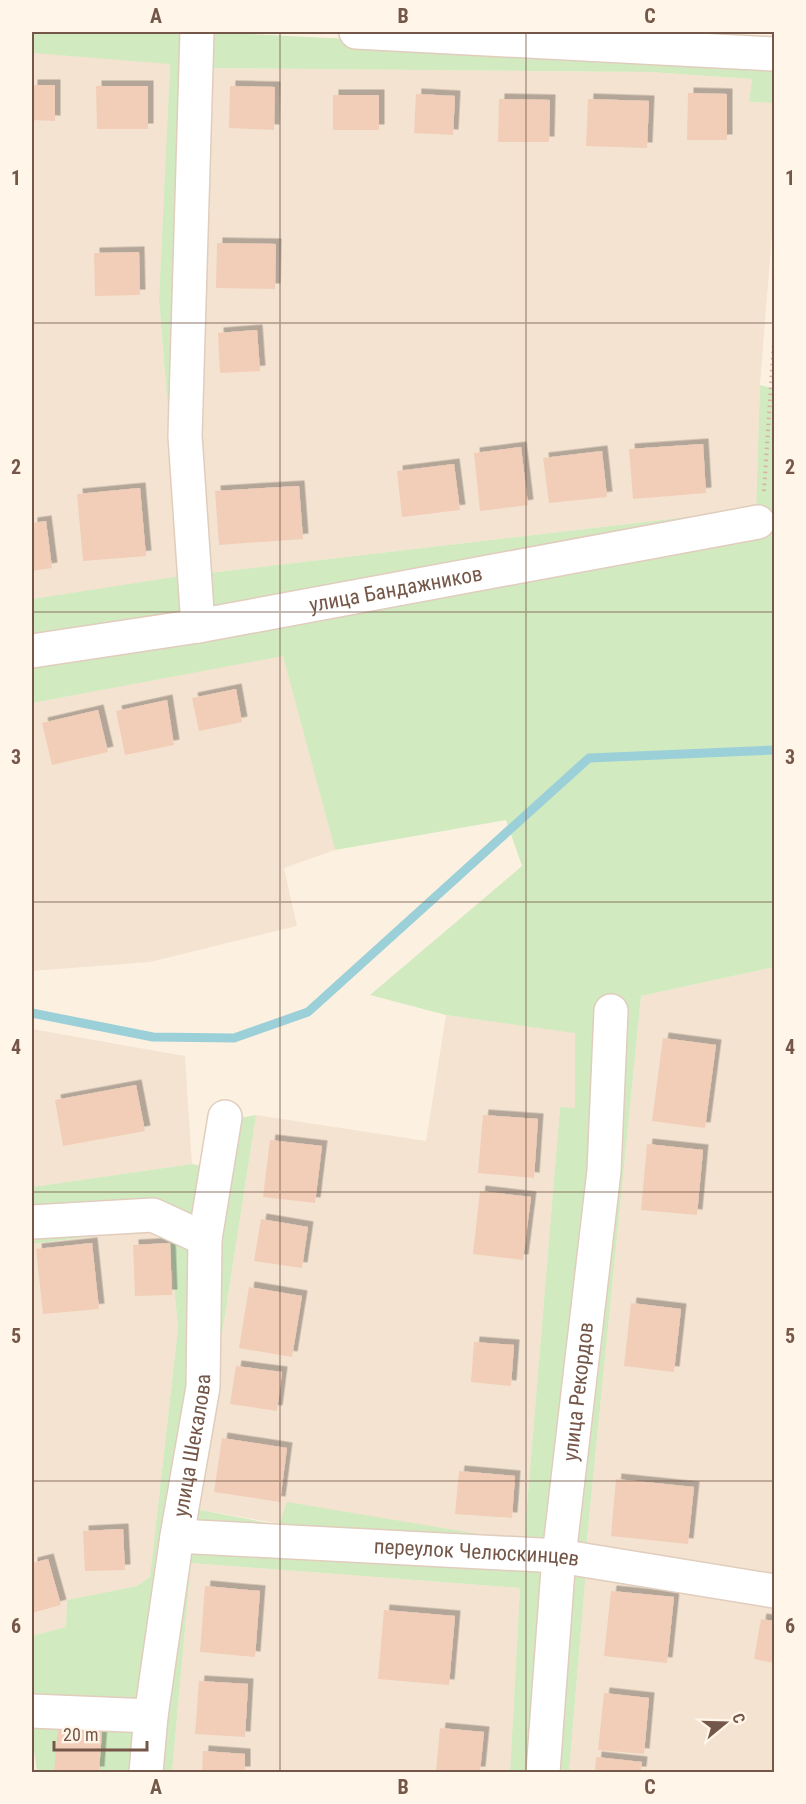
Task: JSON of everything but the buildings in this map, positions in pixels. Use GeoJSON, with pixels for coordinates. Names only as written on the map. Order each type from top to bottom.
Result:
{"type":"FeatureCollection","features":[{"type":"Feature","properties":{"kind":"street"},"geometry":{"type":"LineString","coordinates":[[197,32],[185,436],[198,626]]}},
{"type":"Feature","properties":{"kind":"street"},"geometry":{"type":"LineString","coordinates":[[356,32],[774,54]]}},
{"type":"Feature","properties":{"kind":"street","name":"улица Бандажников"},"geometry":{"type":"LineString","coordinates":[[32,651],[198,626],[758,522]]}},
{"type":"Feature","properties":{"kind":"street","name":"улица Рекордов"},"geometry":{"type":"LineString","coordinates":[[543,1773],[559,1556],[604,1171],[611,1011]]}},
{"type":"Feature","properties":{"kind":"street","name":"улица Шекалова"},"geometry":{"type":"LineString","coordinates":[[146,1773],[151,1716],[177,1536],[203,1387],[205,1239],[225,1117]]}},
{"type":"Feature","properties":{"kind":"street"},"geometry":{"type":"LineString","coordinates":[[32,1222],[153,1215],[205,1239]]}},
{"type":"Feature","properties":{"kind":"street","name":"переулок Челюскинцев"},"geometry":{"type":"LineString","coordinates":[[177,1536],[559,1556],[774,1591]]}},
{"type":"Feature","properties":{"kind":"street"},"geometry":{"type":"LineString","coordinates":[[32,1711],[151,1716]]}},
{"type":"Feature","properties":{"kind":"path"},"geometry":{"type":"LineString","coordinates":[[758,522],[765,484],[774,339]]}},
{"type":"Feature","properties":{"kind":"shaded area"},"geometry":{"type":"Polygon","coordinates":[[[32,53],[170,63],[159,299],[181,577],[32,599],[32,53]]]}},
{"type":"Feature","properties":{"kind":"shaded area"},"geometry":{"type":"Polygon","coordinates":[[[213,68],[650,72],[752,79],[749,102],[774,103],[774,208],[760,385],[756,509],[208,573],[197,391],[213,68]]]}},
{"type":"Feature","properties":{"kind":"shaded area"},"geometry":{"type":"Polygon","coordinates":[[[283,655],[335,850],[284,868],[297,926],[150,962],[32,971],[32,703],[283,655]]]}},
{"type":"Feature","properties":{"kind":"shaded area"},"geometry":{"type":"Polygon","coordinates":[[[774,967],[774,1581],[586,1549],[641,996],[774,967]]]}},
{"type":"Feature","properties":{"kind":"shaded area"},"geometry":{"type":"Polygon","coordinates":[[[446,1015],[575,1032],[575,1109],[560,1107],[524,1542],[282,1524],[195,1509],[256,1115],[426,1141],[446,1015]]]}},
{"type":"Feature","properties":{"kind":"shaded area"},"geometry":{"type":"Polygon","coordinates":[[[32,1029],[185,1056],[192,1164],[32,1187],[32,1029]]]}},
{"type":"Feature","properties":{"kind":"shaded area"},"geometry":{"type":"Polygon","coordinates":[[[150,1229],[168,1237],[170,1243],[178,1328],[150,1577],[137,1586],[67,1600],[66,1627],[32,1636],[32,1244],[150,1229]]]}},
{"type":"Feature","properties":{"kind":"shaded area"},"geometry":{"type":"Polygon","coordinates":[[[191,1563],[520,1588],[510,1772],[172,1772],[191,1563]]]}},
{"type":"Feature","properties":{"kind":"shaded area"},"geometry":{"type":"Polygon","coordinates":[[[586,1571],[774,1607],[774,1772],[569,1772],[586,1571]]]}},
{"type":"Feature","properties":{"kind":"green space"},"geometry":{"type":"Polygon","coordinates":[[[32,32],[191,32],[192,620],[32,642],[32,599],[181,576],[159,299],[170,64],[32,53],[32,32]]]}},
{"type":"Feature","properties":{"kind":"green space"},"geometry":{"type":"Polygon","coordinates":[[[210,32],[774,60],[774,103],[749,102],[752,79],[650,72],[213,68],[197,391],[208,573],[756,509],[760,385],[774,389],[774,967],[641,996],[586,1549],[571,1543],[596,1170],[551,1540],[524,1542],[560,1107],[575,1108],[575,1033],[446,1015],[370,995],[522,866],[506,820],[335,850],[283,656],[32,703],[32,664],[210,615],[190,435],[210,32]]]}},
{"type":"Feature","properties":{"kind":"green space"},"geometry":{"type":"Polygon","coordinates":[[[256,1115],[195,1509],[279,1525],[287,1502],[520,1541],[185,1529],[230,1120],[256,1115]]]}},
{"type":"Feature","properties":{"kind":"green space"},"geometry":{"type":"Polygon","coordinates":[[[192,1164],[211,1168],[199,1231],[32,1215],[32,1187],[192,1164]]]}},
{"type":"Feature","properties":{"kind":"green space"},"geometry":{"type":"Polygon","coordinates":[[[152,1220],[197,1245],[196,1389],[144,1706],[32,1705],[32,1636],[66,1627],[67,1600],[137,1586],[150,1577],[178,1328],[168,1237],[150,1229],[32,1244],[32,1227],[152,1220]]]}},
{"type":"Feature","properties":{"kind":"green space"},"geometry":{"type":"Polygon","coordinates":[[[182,1543],[545,1567],[531,1772],[510,1772],[520,1588],[191,1563],[172,1772],[154,1772],[182,1543]]]}},
{"type":"Feature","properties":{"kind":"green space"},"geometry":{"type":"Polygon","coordinates":[[[567,1565],[586,1571],[569,1772],[550,1772],[567,1565]]]}},
{"type":"Feature","properties":{"kind":"green space"},"geometry":{"type":"Polygon","coordinates":[[[32,1721],[142,1723],[138,1772],[37,1772],[32,1721]]]}},
{"type":"Feature","properties":{"kind":"waterway"},"geometry":{"type":"LineString","coordinates":[[32,1013],[153,1037],[234,1038],[308,1012],[589,758],[774,750]]}}]}
